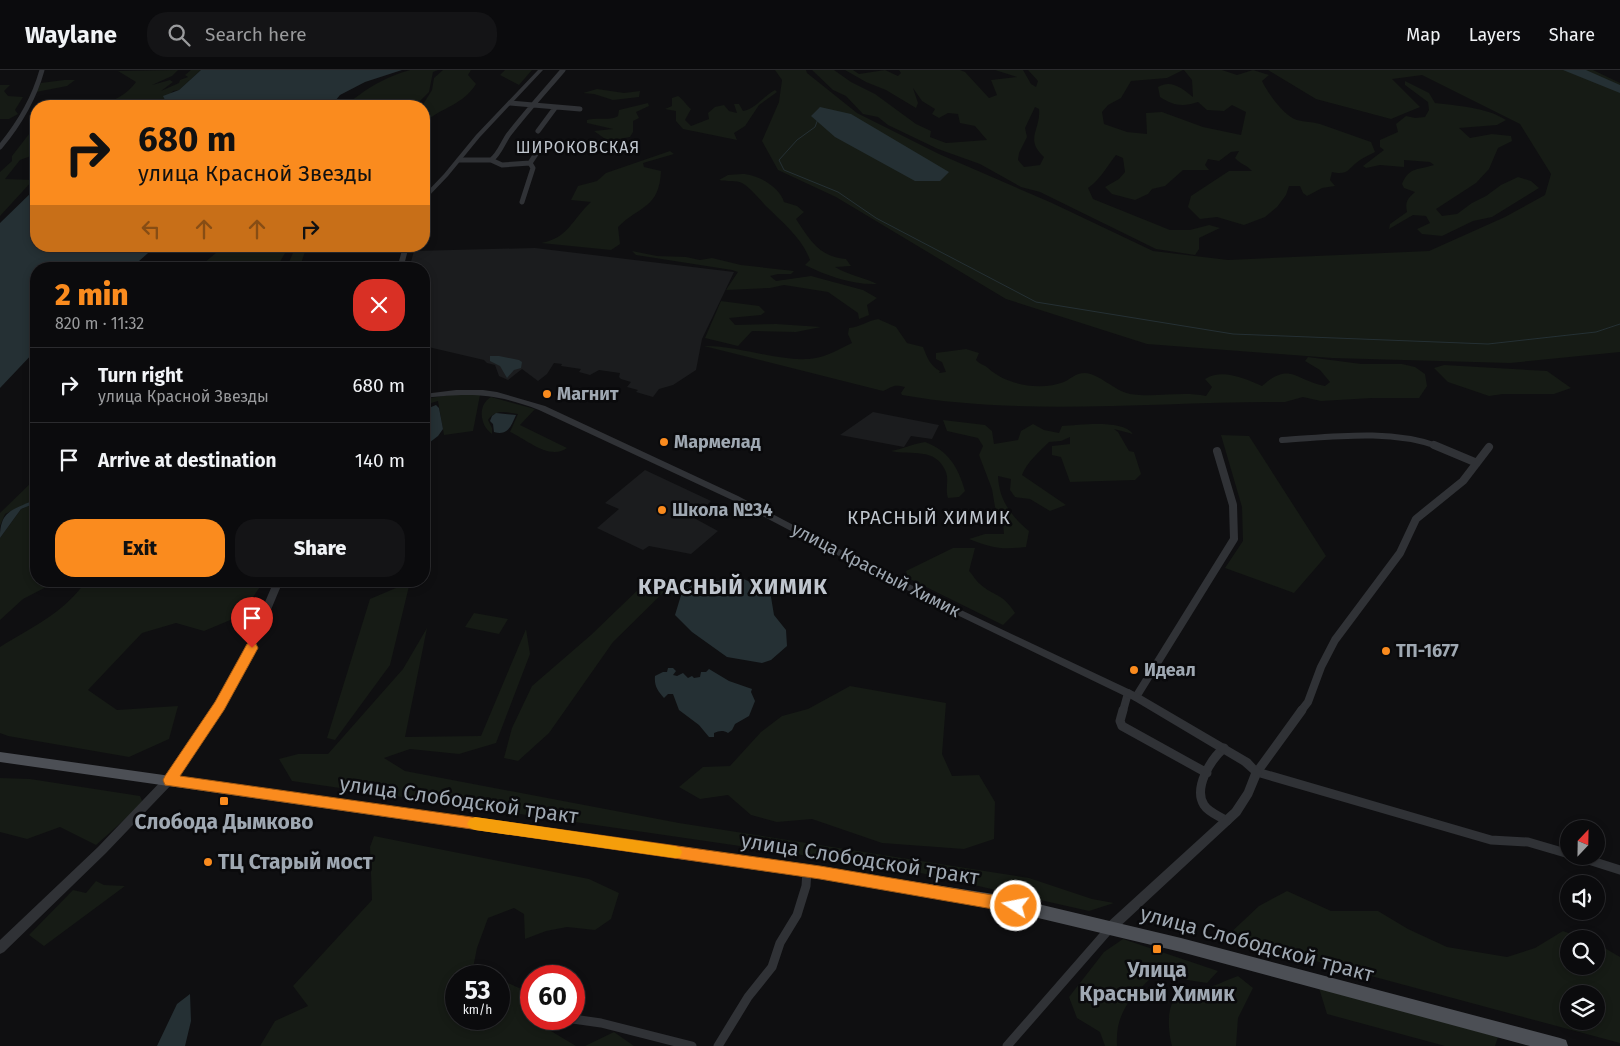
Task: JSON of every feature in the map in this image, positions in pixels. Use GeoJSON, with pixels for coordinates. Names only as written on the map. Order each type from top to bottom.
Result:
{"type":"FeatureCollection","features":[{"type":"Feature","properties":{"kind":"main road","name":"улица Слободской тракт"},"geometry":{"type":"LineString","coordinates":[[0,757],[807,871],[1000,902],[1111,927],[1560,1046]]}},
{"type":"Feature","properties":{"kind":"street"},"geometry":{"type":"LineString","coordinates":[[0,147],[14,130],[42,70]]}},
{"type":"Feature","properties":{"kind":"street"},"geometry":{"type":"LineString","coordinates":[[430,191],[478,136],[541,70]]}},
{"type":"Feature","properties":{"kind":"street"},"geometry":{"type":"LineString","coordinates":[[491,160],[496,157],[500,146],[514,127],[563,70]]}},
{"type":"Feature","properties":{"kind":"street"},"geometry":{"type":"LineString","coordinates":[[510,103],[580,109]]}},
{"type":"Feature","properties":{"kind":"street"},"geometry":{"type":"LineString","coordinates":[[538,131],[555,108]]}},
{"type":"Feature","properties":{"kind":"street"},"geometry":{"type":"LineString","coordinates":[[530,164],[538,150]]}},
{"type":"Feature","properties":{"kind":"street"},"geometry":{"type":"LineString","coordinates":[[459,160],[491,160],[502,165],[530,164]]}},
{"type":"Feature","properties":{"kind":"street"},"geometry":{"type":"LineString","coordinates":[[522,202],[526,192],[527,180],[533,168],[530,164]]}},
{"type":"Feature","properties":{"kind":"street","name":"улица Красный Химик"},"geometry":{"type":"LineString","coordinates":[[430,395],[482,391],[542,408],[735,498],[933,600],[1132,695],[1224,748],[1246,762],[1257,772]]}},
{"type":"Feature","properties":{"kind":"street"},"geometry":{"type":"LineString","coordinates":[[1282,440],[1366,437],[1407,438],[1424,442],[1477,463]]}},
{"type":"Feature","properties":{"kind":"street"},"geometry":{"type":"LineString","coordinates":[[1007,1046],[1111,927],[1236,812],[1248,793],[1257,772],[1308,702],[1321,667],[1335,640],[1400,553],[1416,519],[1463,481],[1489,447]]}},
{"type":"Feature","properties":{"kind":"street"},"geometry":{"type":"LineString","coordinates":[[1208,773],[1123,728],[1120,721],[1132,695],[1234,539],[1234,514],[1231,490],[1217,451]]}},
{"type":"Feature","properties":{"kind":"street"},"geometry":{"type":"LineString","coordinates":[[0,948],[102,850],[169,780],[220,706],[244,664],[276,587]]}},
{"type":"Feature","properties":{"kind":"street"},"geometry":{"type":"LineString","coordinates":[[1224,748],[1215,755],[1201,793],[1201,800],[1207,809],[1227,821]]}},
{"type":"Feature","properties":{"kind":"street"},"geometry":{"type":"LineString","coordinates":[[1257,772],[1491,840],[1528,842],[1560,851]]}},
{"type":"Feature","properties":{"kind":"street"},"geometry":{"type":"LineString","coordinates":[[1604,865],[1620,870]]}},
{"type":"Feature","properties":{"kind":"street"},"geometry":{"type":"LineString","coordinates":[[718,1046],[748,997],[772,967],[780,943],[797,915],[806,886],[807,871]]}},
{"type":"Feature","properties":{"kind":"street"},"geometry":{"type":"LineString","coordinates":[[585,1021],[645,1033],[692,1046]]}},
{"type":"Feature","properties":{"kind":"shaded area"},"geometry":{"type":"Polygon","coordinates":[[[178,70],[172,76],[152,85],[170,80],[173,82],[161,91],[188,77],[185,75],[191,70],[201,70],[179,90],[173,91],[165,100],[113,100],[128,91],[136,82],[118,71],[178,70]]]}},
{"type":"Feature","properties":{"kind":"shaded area"},"geometry":{"type":"Polygon","coordinates":[[[201,70],[402,70],[365,82],[340,95],[336,100],[165,100],[163,96],[179,90],[201,70]]]}},
{"type":"Feature","properties":{"kind":"shaded area"},"geometry":{"type":"Polygon","coordinates":[[[410,70],[438,70],[433,72],[429,92],[421,100],[353,100],[376,84],[410,70]]]}},
{"type":"Feature","properties":{"kind":"shaded area"},"geometry":{"type":"Polygon","coordinates":[[[443,70],[471,70],[468,75],[476,84],[465,97],[430,119],[430,100],[426,100],[432,90],[434,78],[443,70]]]}},
{"type":"Feature","properties":{"kind":"shaded area"},"geometry":{"type":"Polygon","coordinates":[[[505,70],[532,70],[519,85],[500,75],[505,70]]]}},
{"type":"Feature","properties":{"kind":"shaded area"},"geometry":{"type":"Polygon","coordinates":[[[775,70],[806,70],[807,73],[857,113],[939,154],[1052,203],[1153,251],[1228,260],[1429,251],[1505,217],[1545,195],[1551,174],[1520,124],[1422,75],[1392,79],[1420,107],[1391,119],[1316,99],[1268,70],[1593,70],[1620,83],[1620,352],[1510,363],[1332,358],[1147,344],[1006,299],[836,197],[778,170],[762,141],[779,102],[782,80],[775,70]]]}},
{"type":"Feature","properties":{"kind":"shaded area"},"geometry":{"type":"Polygon","coordinates":[[[812,70],[834,70],[851,82],[875,94],[916,124],[931,131],[930,137],[946,143],[987,140],[975,126],[960,123],[958,114],[948,113],[939,118],[932,114],[935,109],[922,101],[913,88],[918,103],[916,108],[886,90],[866,82],[845,70],[853,70],[859,74],[885,70],[898,76],[901,73],[899,70],[960,70],[965,72],[989,98],[997,95],[991,80],[1017,77],[995,70],[1023,70],[1031,84],[1036,87],[1038,81],[1028,70],[1183,70],[1167,78],[1131,81],[1121,98],[1108,105],[1102,112],[1104,124],[1127,132],[1147,134],[1146,113],[1162,112],[1203,127],[1241,135],[1246,112],[1232,105],[1224,111],[1207,110],[1198,102],[1188,105],[1174,104],[1160,97],[1158,87],[1172,84],[1193,97],[1192,80],[1184,70],[1222,70],[1237,75],[1253,70],[1269,75],[1262,81],[1264,86],[1277,104],[1292,118],[1320,124],[1371,142],[1375,152],[1345,172],[1332,172],[1330,180],[1335,186],[1322,188],[1307,196],[1303,193],[1300,186],[1289,186],[1286,195],[1277,207],[1265,217],[1244,225],[1217,217],[1200,219],[1188,207],[1191,196],[1229,171],[1252,171],[1235,158],[1239,151],[1231,152],[1219,161],[1208,159],[1205,165],[1209,170],[1183,170],[1165,186],[1152,189],[1148,194],[1135,200],[1112,194],[1105,187],[1119,179],[1125,172],[1123,158],[1116,155],[1100,177],[1088,188],[1093,199],[1170,230],[1190,230],[1209,225],[1220,228],[1199,238],[1199,249],[1195,255],[1156,249],[1040,192],[1021,187],[980,164],[938,149],[888,125],[878,117],[863,114],[846,96],[833,90],[812,70]],[[1035,107],[1025,128],[1027,137],[1019,153],[1018,160],[1024,167],[1040,165],[1044,157],[1038,151],[1034,139],[1039,109],[1035,107]]]}},
{"type":"Feature","properties":{"kind":"shaded area"},"geometry":{"type":"Polygon","coordinates":[[[1563,70],[1586,70],[1620,85],[1620,93],[1563,70]]]}},
{"type":"Feature","properties":{"kind":"shaded area"},"geometry":{"type":"Polygon","coordinates":[[[75,80],[67,86],[36,92],[41,83],[75,80]]]}},
{"type":"Feature","properties":{"kind":"shaded area"},"geometry":{"type":"Polygon","coordinates":[[[1405,81],[1429,93],[1435,103],[1490,112],[1506,120],[1497,125],[1459,128],[1470,138],[1492,134],[1511,136],[1512,141],[1498,148],[1489,169],[1476,183],[1436,209],[1442,216],[1457,214],[1501,185],[1518,177],[1531,181],[1539,188],[1492,217],[1473,221],[1442,236],[1422,234],[1417,229],[1430,223],[1426,216],[1413,215],[1389,229],[1390,224],[1407,212],[1407,201],[1415,192],[1404,188],[1402,184],[1405,179],[1415,170],[1434,165],[1430,162],[1404,160],[1404,167],[1380,165],[1366,168],[1363,166],[1384,150],[1380,147],[1380,140],[1398,132],[1396,124],[1406,116],[1415,118],[1425,117],[1429,110],[1428,102],[1405,85],[1405,81]]]}},
{"type":"Feature","properties":{"kind":"shaded area"},"geometry":{"type":"Polygon","coordinates":[[[0,85],[10,85],[4,91],[8,96],[23,97],[15,110],[18,114],[9,119],[0,119],[0,85]]]}},
{"type":"Feature","properties":{"kind":"shaded area"},"geometry":{"type":"Polygon","coordinates":[[[597,89],[624,93],[640,91],[639,97],[613,100],[594,94],[583,93],[597,89]]]}},
{"type":"Feature","properties":{"kind":"shaded area"},"geometry":{"type":"Polygon","coordinates":[[[775,90],[777,92],[759,105],[745,126],[734,133],[737,140],[683,129],[676,121],[676,111],[665,109],[672,106],[672,98],[678,96],[691,109],[685,120],[691,126],[709,119],[708,113],[715,107],[724,105],[729,111],[737,113],[734,104],[739,104],[743,111],[748,110],[775,90]]]}},
{"type":"Feature","properties":{"kind":"shaded area"},"geometry":{"type":"Polygon","coordinates":[[[648,103],[649,106],[636,112],[639,118],[633,121],[633,132],[630,137],[608,141],[594,131],[613,129],[587,123],[587,120],[591,119],[615,117],[618,116],[619,110],[648,103]]]}},
{"type":"Feature","properties":{"kind":"shaded area"},"geometry":{"type":"Polygon","coordinates":[[[820,107],[851,114],[949,172],[940,181],[915,181],[835,137],[811,116],[820,107]]]}},
{"type":"Feature","properties":{"kind":"shaded area"},"geometry":{"type":"Polygon","coordinates":[[[30,133],[30,156],[20,160],[5,179],[30,180],[30,183],[0,216],[0,172],[12,161],[12,156],[30,133]]]}},
{"type":"Feature","properties":{"kind":"shaded area"},"geometry":{"type":"Polygon","coordinates":[[[670,151],[674,154],[643,163],[644,167],[661,171],[657,193],[647,205],[618,227],[620,244],[611,250],[541,243],[558,237],[591,202],[571,200],[578,186],[597,181],[606,173],[670,151]]]}},
{"type":"Feature","properties":{"kind":"shaded area"},"geometry":{"type":"Polygon","coordinates":[[[742,174],[754,176],[767,182],[778,191],[784,202],[797,206],[804,212],[796,219],[816,246],[829,255],[846,259],[851,266],[835,267],[877,284],[840,279],[805,265],[810,260],[807,252],[792,231],[746,185],[740,182],[719,180],[728,175],[742,174]]]}},
{"type":"Feature","properties":{"kind":"shaded area"},"geometry":{"type":"Polygon","coordinates":[[[30,194],[30,252],[149,252],[138,262],[30,262],[30,356],[0,388],[0,223],[30,194]]]}},
{"type":"Feature","properties":{"kind":"shaded area"},"geometry":{"type":"Polygon","coordinates":[[[535,248],[734,272],[702,339],[696,370],[673,385],[659,389],[653,397],[627,387],[631,382],[621,379],[619,377],[620,373],[599,370],[590,375],[579,372],[581,369],[554,363],[547,374],[538,381],[522,369],[508,380],[499,376],[495,365],[484,360],[430,347],[430,262],[411,262],[414,252],[535,248]]]}},
{"type":"Feature","properties":{"kind":"shaded area"},"geometry":{"type":"Polygon","coordinates":[[[632,251],[657,256],[686,257],[700,260],[712,258],[741,265],[794,271],[791,274],[770,276],[776,281],[811,276],[863,290],[877,298],[867,305],[869,315],[859,319],[858,313],[828,292],[784,285],[770,288],[726,290],[738,272],[636,255],[632,251]]]}},
{"type":"Feature","properties":{"kind":"shaded area"},"geometry":{"type":"Polygon","coordinates":[[[217,252],[286,252],[280,262],[205,262],[217,252]]]}},
{"type":"Feature","properties":{"kind":"shaded area"},"geometry":{"type":"Polygon","coordinates":[[[293,252],[305,252],[301,262],[289,262],[293,252]]]}},
{"type":"Feature","properties":{"kind":"shaded area"},"geometry":{"type":"Polygon","coordinates":[[[721,301],[759,306],[765,312],[761,315],[729,318],[735,325],[776,324],[821,327],[796,332],[752,331],[738,346],[705,338],[721,301]]]}},
{"type":"Feature","properties":{"kind":"shaded area"},"geometry":{"type":"Polygon","coordinates":[[[878,319],[896,327],[907,343],[923,347],[929,361],[940,371],[939,373],[946,372],[942,362],[936,359],[936,353],[966,349],[979,353],[976,360],[995,374],[1024,385],[1055,385],[1078,374],[1085,373],[1096,376],[1130,394],[1206,396],[1212,387],[1205,379],[1212,376],[1219,374],[1234,376],[1262,386],[1279,375],[1286,373],[1325,386],[1330,382],[1320,370],[1305,361],[1308,357],[1361,364],[1402,364],[1415,367],[1425,374],[1427,386],[1419,398],[1321,401],[1303,397],[1285,402],[1045,407],[997,405],[949,402],[902,395],[901,393],[905,387],[895,386],[883,391],[704,346],[732,348],[790,359],[816,358],[830,354],[852,343],[848,334],[849,328],[878,319]]]}},
{"type":"Feature","properties":{"kind":"shaded area"},"geometry":{"type":"Polygon","coordinates":[[[490,356],[519,360],[522,362],[521,368],[514,370],[507,378],[500,366],[490,361],[490,356]]]}},
{"type":"Feature","properties":{"kind":"shaded area"},"geometry":{"type":"Polygon","coordinates":[[[1444,365],[1547,371],[1571,388],[1554,394],[1503,394],[1489,396],[1448,382],[1434,368],[1444,365]]]}},
{"type":"Feature","properties":{"kind":"shaded area"},"geometry":{"type":"Polygon","coordinates":[[[462,393],[480,395],[473,431],[444,435],[438,401],[430,403],[430,398],[462,393]]]}},
{"type":"Feature","properties":{"kind":"shaded area"},"geometry":{"type":"Polygon","coordinates":[[[491,397],[535,409],[520,425],[567,448],[553,452],[538,448],[510,432],[518,414],[501,412],[494,414],[488,420],[492,428],[492,434],[485,426],[482,416],[484,405],[491,397]]]}},
{"type":"Feature","properties":{"kind":"shaded area"},"geometry":{"type":"Polygon","coordinates":[[[436,405],[439,408],[443,429],[430,442],[430,408],[436,405]]]}},
{"type":"Feature","properties":{"kind":"shaded area"},"geometry":{"type":"Polygon","coordinates":[[[873,412],[939,425],[932,439],[911,436],[904,447],[840,435],[873,412]]]}},
{"type":"Feature","properties":{"kind":"shaded area"},"geometry":{"type":"Polygon","coordinates":[[[496,413],[516,415],[511,426],[503,433],[494,432],[493,424],[490,421],[496,413]]]}},
{"type":"Feature","properties":{"kind":"shaded area"},"geometry":{"type":"Polygon","coordinates":[[[943,420],[985,425],[992,431],[994,444],[1018,440],[1021,431],[1033,424],[1044,430],[1059,433],[1062,426],[1100,424],[1120,426],[1128,429],[1133,434],[1114,429],[1118,432],[1129,451],[1134,452],[1141,474],[1135,480],[1070,482],[1061,457],[1052,455],[1052,446],[1070,444],[1070,437],[1061,441],[1049,442],[1030,461],[1022,475],[1066,505],[1050,511],[1030,499],[1015,497],[1010,490],[1011,479],[998,476],[1001,493],[1007,507],[1029,531],[1026,547],[1003,548],[991,546],[969,539],[985,534],[1004,534],[1003,523],[995,507],[992,489],[979,455],[983,446],[978,438],[947,431],[943,420]]]}},
{"type":"Feature","properties":{"kind":"shaded area"},"geometry":{"type":"Polygon","coordinates":[[[1221,435],[1249,436],[1326,556],[1294,593],[1225,568],[1243,541],[1242,507],[1221,435]]]}},
{"type":"Feature","properties":{"kind":"shaded area"},"geometry":{"type":"Polygon","coordinates":[[[925,442],[940,450],[956,467],[965,491],[959,497],[948,498],[946,472],[936,458],[929,455],[891,451],[925,442]]]}},
{"type":"Feature","properties":{"kind":"shaded area"},"geometry":{"type":"Polygon","coordinates":[[[645,470],[711,501],[694,518],[718,531],[691,554],[649,546],[643,550],[597,528],[619,509],[605,503],[645,470]]]}},
{"type":"Feature","properties":{"kind":"shaded area"},"geometry":{"type":"Polygon","coordinates":[[[30,484],[30,502],[5,514],[0,526],[0,513],[30,484]]]}},
{"type":"Feature","properties":{"kind":"shaded area"},"geometry":{"type":"Polygon","coordinates":[[[30,502],[30,505],[21,509],[0,538],[3,521],[15,509],[30,502]]]}},
{"type":"Feature","properties":{"kind":"shaded area"},"geometry":{"type":"Polygon","coordinates":[[[30,505],[30,587],[46,587],[23,599],[0,620],[0,538],[21,509],[30,505]]]}},
{"type":"Feature","properties":{"kind":"shaded area"},"geometry":{"type":"Polygon","coordinates":[[[953,548],[975,548],[969,571],[985,588],[1006,601],[1015,613],[1003,625],[908,578],[906,571],[953,548]]]}},
{"type":"Feature","properties":{"kind":"shaded area"},"geometry":{"type":"Polygon","coordinates":[[[735,575],[770,591],[774,615],[786,630],[787,646],[771,660],[762,663],[727,657],[692,632],[675,615],[682,592],[697,582],[718,581],[735,575]]]}},
{"type":"Feature","properties":{"kind":"shaded area"},"geometry":{"type":"Polygon","coordinates":[[[658,580],[676,580],[613,642],[549,733],[518,761],[504,758],[512,728],[532,686],[591,635],[644,584],[658,580]]]}},
{"type":"Feature","properties":{"kind":"shaded area"},"geometry":{"type":"Polygon","coordinates":[[[81,587],[260,587],[240,616],[204,631],[176,623],[142,633],[88,690],[117,710],[178,706],[169,739],[129,757],[0,733],[0,647],[58,611],[81,587]]]}},
{"type":"Feature","properties":{"kind":"shaded area"},"geometry":{"type":"Polygon","coordinates":[[[398,587],[409,587],[390,665],[335,740],[327,738],[370,599],[398,587]]]}},
{"type":"Feature","properties":{"kind":"shaded area"},"geometry":{"type":"Polygon","coordinates":[[[474,613],[508,619],[499,634],[465,627],[474,613]]]}},
{"type":"Feature","properties":{"kind":"shaded area"},"geometry":{"type":"Polygon","coordinates":[[[427,628],[405,737],[481,736],[526,629],[530,654],[496,743],[459,754],[410,749],[384,758],[405,771],[679,823],[1029,878],[1092,899],[1114,903],[1089,911],[912,871],[292,781],[279,759],[298,754],[328,754],[403,669],[427,628]]]}},
{"type":"Feature","properties":{"kind":"shaded area"},"geometry":{"type":"Polygon","coordinates":[[[668,668],[673,668],[676,671],[673,675],[677,676],[683,673],[688,678],[692,676],[694,678],[700,677],[701,672],[706,672],[709,669],[729,681],[752,689],[751,692],[755,701],[749,716],[735,724],[728,733],[719,731],[714,733],[714,737],[709,737],[699,725],[679,710],[673,694],[668,694],[664,698],[658,691],[655,676],[667,672],[668,668]]]}},
{"type":"Feature","properties":{"kind":"shaded area"},"geometry":{"type":"Polygon","coordinates":[[[850,686],[946,703],[942,754],[952,776],[979,775],[995,802],[994,839],[964,849],[882,843],[812,819],[777,822],[751,815],[728,795],[700,799],[679,787],[703,767],[730,766],[761,732],[782,716],[808,709],[850,686]]]}},
{"type":"Feature","properties":{"kind":"shaded area"},"geometry":{"type":"Polygon","coordinates":[[[0,778],[30,779],[140,796],[143,803],[96,845],[60,827],[27,839],[0,832],[0,778]]]}},
{"type":"Feature","properties":{"kind":"shaded area"},"geometry":{"type":"Polygon","coordinates":[[[374,836],[589,879],[619,893],[611,919],[595,930],[567,927],[546,931],[525,939],[524,914],[514,908],[488,918],[477,948],[474,965],[445,965],[445,1030],[510,1030],[510,984],[520,988],[520,1030],[549,1030],[576,1046],[260,1046],[275,1021],[308,1006],[293,986],[372,900],[370,847],[374,836]]]}},
{"type":"Feature","properties":{"kind":"shaded area"},"geometry":{"type":"Polygon","coordinates":[[[96,881],[104,885],[125,886],[44,946],[29,935],[73,890],[86,893],[96,881]]]}},
{"type":"Feature","properties":{"kind":"shaded area"},"geometry":{"type":"Polygon","coordinates":[[[1287,891],[1331,911],[1378,911],[1408,929],[1447,947],[1507,957],[1535,948],[1560,933],[1560,975],[1605,975],[1605,948],[1620,957],[1620,1043],[1572,1030],[1605,1030],[1605,985],[1560,985],[1560,1027],[1226,937],[1259,906],[1287,891]]]}},
{"type":"Feature","properties":{"kind":"shaded area"},"geometry":{"type":"Polygon","coordinates":[[[1123,939],[1218,971],[1207,983],[1168,977],[1151,978],[1130,1000],[1121,1016],[1117,1046],[1105,1046],[1100,1032],[1077,1018],[1069,997],[1104,952],[1123,939]]]}},
{"type":"Feature","properties":{"kind":"shaded area"},"geometry":{"type":"Polygon","coordinates":[[[1238,976],[1253,988],[1238,1018],[1236,1046],[1172,1046],[1169,1030],[1170,1012],[1172,1004],[1181,991],[1189,988],[1199,989],[1214,986],[1238,976]]]}},
{"type":"Feature","properties":{"kind":"shaded area"},"geometry":{"type":"Polygon","coordinates":[[[1319,988],[1498,1037],[1495,1046],[1445,1046],[1327,1014],[1319,988]]]}},
{"type":"Feature","properties":{"kind":"shaded area"},"geometry":{"type":"Polygon","coordinates":[[[190,994],[191,1021],[185,1046],[157,1046],[177,1004],[190,994]]]}},
{"type":"Feature","properties":{"kind":"shaded area"},"geometry":{"type":"Polygon","coordinates":[[[614,1032],[634,1046],[585,1046],[614,1032]]]}},
{"type":"Feature","properties":{"kind":"waterway"},"geometry":{"type":"LineString","coordinates":[[818,119],[815,127],[797,140],[779,160],[784,170],[838,192],[876,218],[1036,302],[1233,334],[1488,344],[1596,332],[1620,324]]}},
{"type":"Feature","properties":{"kind":"slow traffic"},"geometry":{"type":"LineString","coordinates":[[475,824],[675,852]]}},
{"type":"Feature","properties":{"kind":"place","name":"Магнит"},"geometry":{"type":"Point","coordinates":[547,394]}},
{"type":"Feature","properties":{"kind":"place","name":"Мармелад"},"geometry":{"type":"Point","coordinates":[664,442]}},
{"type":"Feature","properties":{"kind":"place","name":"Школа №34"},"geometry":{"type":"Point","coordinates":[662,510]}},
{"type":"Feature","properties":{"kind":"place","name":"ТП-1677"},"geometry":{"type":"Point","coordinates":[1386,651]}},
{"type":"Feature","properties":{"kind":"place","name":"Идеал"},"geometry":{"type":"Point","coordinates":[1134,670]}},
{"type":"Feature","properties":{"kind":"place","name":"Слобода Дымково"},"geometry":{"type":"Point","coordinates":[224,801]}},
{"type":"Feature","properties":{"kind":"place","name":"ТЦ Старый мост"},"geometry":{"type":"Point","coordinates":[208,862]}},
{"type":"Feature","properties":{"kind":"place","name":"Улица Красный Химик"},"geometry":{"type":"Point","coordinates":[1157,949]}},
{"type":"Feature","properties":{"kind":"district","name":"ШИРОКОВСКАЯ"},"geometry":{"type":"Point","coordinates":[578,147]}},
{"type":"Feature","properties":{"kind":"district","name":"КРАСНЫЙ ХИМИК"},"geometry":{"type":"Point","coordinates":[929,517]}},
{"type":"Feature","properties":{"kind":"district","name":"КРАСНЫЙ ХИМИК"},"geometry":{"type":"Point","coordinates":[733,586]}},
{"type":"Feature","properties":{"kind":"route"},"geometry":{"type":"LineString","coordinates":[[252,648],[220,706],[169,780],[820,873],[1016,906]]}}]}
